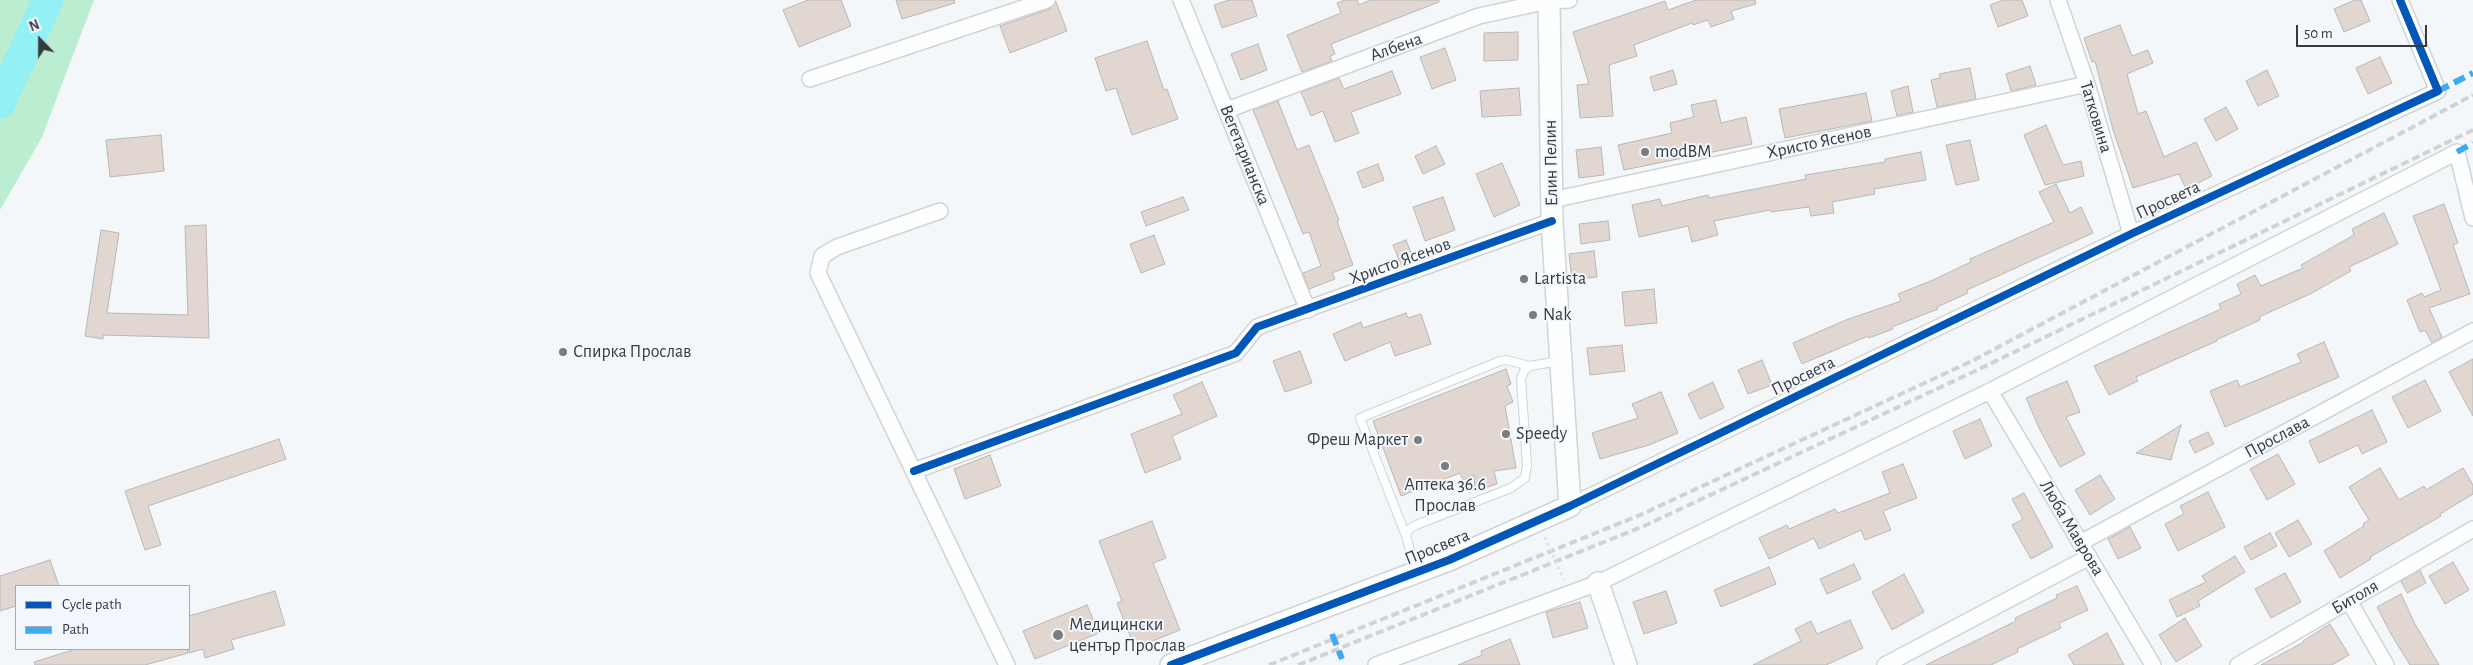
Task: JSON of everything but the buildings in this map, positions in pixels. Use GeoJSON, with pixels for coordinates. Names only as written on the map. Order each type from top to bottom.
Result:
{"type":"FeatureCollection","features":[{"type":"Feature","properties":{"kind":"street"},"geometry":{"type":"LineString","coordinates":[[810,79],[1047,0]]}},
{"type":"Feature","properties":{"kind":"street","name":"Вегетарианска"},"geometry":{"type":"LineString","coordinates":[[1181,0],[1308,310]]}},
{"type":"Feature","properties":{"kind":"street","name":"Албена"},"geometry":{"type":"LineString","coordinates":[[1227,110],[1479,16],[1549,0],[1569,0]]}},
{"type":"Feature","properties":{"kind":"street","name":"Елин Пелин"},"geometry":{"type":"LineString","coordinates":[[1549,0],[1552,221],[1570,506]]}},
{"type":"Feature","properties":{"kind":"street","name":"Татковина"},"geometry":{"type":"LineString","coordinates":[[2058,0],[2087,84],[2131,234]]}},
{"type":"Feature","properties":{"kind":"street","name":"Просвета"},"geometry":{"type":"LineString","coordinates":[[1171,665],[1449,560],[1570,506],[2131,234],[2438,91],[2400,0]]}},
{"type":"Feature","properties":{"kind":"street","name":"Христо Ясенов"},"geometry":{"type":"LineString","coordinates":[[1552,200],[2087,84]]}},
{"type":"Feature","properties":{"kind":"street"},"geometry":{"type":"LineString","coordinates":[[1376,665],[1598,583],[1990,391],[2457,152],[2473,218]]}},
{"type":"Feature","properties":{"kind":"street"},"geometry":{"type":"LineString","coordinates":[[940,211],[837,247],[822,256],[818,272],[1007,665]]}},
{"type":"Feature","properties":{"kind":"street","name":"Христо Ясенов"},"geometry":{"type":"LineString","coordinates":[[914,471],[1236,353],[1258,327],[1552,221]]}},
{"type":"Feature","properties":{"kind":"street","name":"Прослава"},"geometry":{"type":"LineString","coordinates":[[2080,543],[2473,331]]}},
{"type":"Feature","properties":{"kind":"street","name":"Люба Маврова"},"geometry":{"type":"LineString","coordinates":[[1990,391],[2153,665]]}},
{"type":"Feature","properties":{"kind":"street","name":"Битоля"},"geometry":{"type":"LineString","coordinates":[[2238,665],[2473,529]]}},
{"type":"Feature","properties":{"kind":"street"},"geometry":{"type":"LineString","coordinates":[[1885,665],[2089,557]]}},
{"type":"Feature","properties":{"kind":"street"},"geometry":{"type":"LineString","coordinates":[[1598,583],[1626,665]]}},
{"type":"Feature","properties":{"kind":"street"},"geometry":{"type":"LineString","coordinates":[[2349,601],[2386,665]]}},
{"type":"Feature","properties":{"kind":"lane"},"geometry":{"type":"LineString","coordinates":[[1416,572],[1406,536],[1360,423],[1360,418],[1500,361],[1506,360],[1530,366],[1561,361]]}},
{"type":"Feature","properties":{"kind":"lane"},"geometry":{"type":"LineString","coordinates":[[1406,536],[1408,530],[1416,525],[1511,488],[1525,478],[1527,465],[1521,379],[1530,366]]}},
{"type":"Feature","properties":{"kind":"path"},"geometry":{"type":"LineString","coordinates":[[1545,537],[1564,580]]}},
{"type":"Feature","properties":{"kind":"green space"},"geometry":{"type":"Polygon","coordinates":[[[0,0],[94,0],[42,137],[0,210],[0,0]]]}},
{"type":"Feature","properties":{"kind":"waterway"},"geometry":{"type":"LineString","coordinates":[[0,103],[48,0]]}},
{"type":"Feature","properties":{"kind":"railway"},"geometry":{"type":"LineString","coordinates":[[1269,665],[1640,515],[1972,361],[2473,95]]}},
{"type":"Feature","properties":{"kind":"railway"},"geometry":{"type":"LineString","coordinates":[[1298,665],[1644,526],[1971,373],[2473,130]]}},
{"type":"Feature","properties":{"kind":"marked path"},"geometry":{"type":"LineString","coordinates":[[2438,91],[2473,73]]}},
{"type":"Feature","properties":{"kind":"marked path"},"geometry":{"type":"LineString","coordinates":[[2457,152],[2473,143]]}},
{"type":"Feature","properties":{"kind":"marked path"},"geometry":{"type":"LineString","coordinates":[[1332,634],[1342,659]]}},
{"type":"Feature","properties":{"kind":"cycle path"},"geometry":{"type":"LineString","coordinates":[[1171,665],[1449,560],[1570,506],[2131,234],[2438,91],[2400,0]]}},
{"type":"Feature","properties":{"kind":"cycle path"},"geometry":{"type":"LineString","coordinates":[[914,471],[1236,353],[1257,327],[1552,221]]}},
{"type":"Feature","properties":{"kind":"place","name":"modBM"},"geometry":{"type":"Point","coordinates":[1645,152]}},
{"type":"Feature","properties":{"kind":"place","name":"Lartista"},"geometry":{"type":"Point","coordinates":[1524,279]}},
{"type":"Feature","properties":{"kind":"place","name":"Nak"},"geometry":{"type":"Point","coordinates":[1533,315]}},
{"type":"Feature","properties":{"kind":"place","name":"Спирка Прослав"},"geometry":{"type":"Point","coordinates":[563,352]}},
{"type":"Feature","properties":{"kind":"place","name":"Speedy"},"geometry":{"type":"Point","coordinates":[1506,434]}},
{"type":"Feature","properties":{"kind":"place","name":"Фреш Маркет"},"geometry":{"type":"Point","coordinates":[1418,440]}},
{"type":"Feature","properties":{"kind":"place","name":"Аптека 36.6 Прослав"},"geometry":{"type":"Point","coordinates":[1445,466]}},
{"type":"Feature","properties":{"kind":"place","name":"Медицински център Прослав"},"geometry":{"type":"Point","coordinates":[1058,635]}}]}
